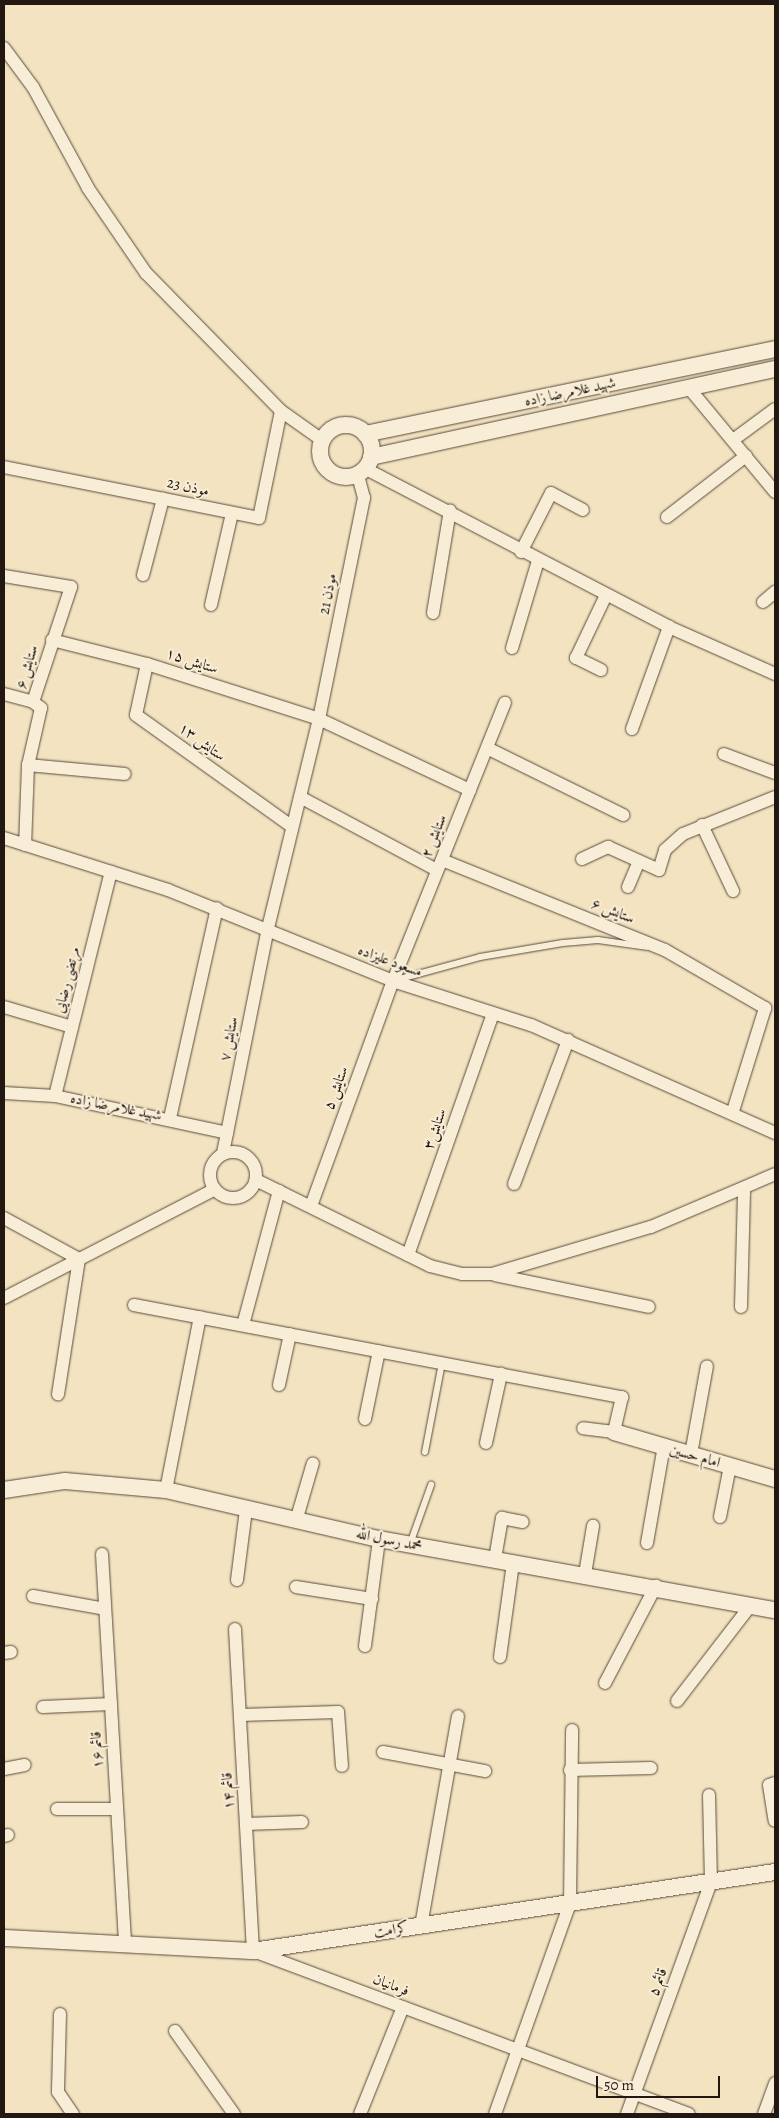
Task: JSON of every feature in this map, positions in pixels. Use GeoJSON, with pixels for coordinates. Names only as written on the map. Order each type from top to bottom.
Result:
{"type":"FeatureCollection","features":[{"type":"Feature","properties":{"kind":"street"},"geometry":{"type":"LineString","coordinates":[[4,48],[38,95],[88,188],[146,273],[281,411],[322,440]]}},
{"type":"Feature","properties":{"kind":"street","name":"شهید غلامرضا زاده"},"geometry":{"type":"LineString","coordinates":[[365,434],[775,349]]}},
{"type":"Feature","properties":{"kind":"street","name":"شهید غلامرضا زاده"},"geometry":{"type":"LineString","coordinates":[[365,467],[689,388],[775,370]]}},
{"type":"Feature","properties":{"kind":"street"},"geometry":{"type":"LineString","coordinates":[[689,388],[775,492]]}},
{"type":"Feature","properties":{"kind":"street"},"geometry":{"type":"LineString","coordinates":[[733,440],[775,409]]}},
{"type":"Feature","properties":{"kind":"street","name":"موذن 23"},"geometry":{"type":"LineString","coordinates":[[4,467],[260,518],[281,411]]}},
{"type":"Feature","properties":{"kind":"street"},"geometry":{"type":"LineString","coordinates":[[365,467],[365,434],[342,425],[322,440],[319,452],[331,474],[365,467],[450,510],[538,561],[669,627],[775,674]]}},
{"type":"Feature","properties":{"kind":"street"},"geometry":{"type":"LineString","coordinates":[[667,517],[746,456]]}},
{"type":"Feature","properties":{"kind":"street","name":"موذن 21"},"geometry":{"type":"LineString","coordinates":[[291,826],[320,719],[364,498],[365,467]]}},
{"type":"Feature","properties":{"kind":"street"},"geometry":{"type":"LineString","coordinates":[[522,552],[551,493],[583,510]]}},
{"type":"Feature","properties":{"kind":"street"},"geometry":{"type":"LineString","coordinates":[[143,576],[163,498]]}},
{"type":"Feature","properties":{"kind":"street"},"geometry":{"type":"LineString","coordinates":[[433,613],[450,510]]}},
{"type":"Feature","properties":{"kind":"street"},"geometry":{"type":"LineString","coordinates":[[211,605],[232,513]]}},
{"type":"Feature","properties":{"kind":"street"},"geometry":{"type":"LineString","coordinates":[[512,648],[538,561]]}},
{"type":"Feature","properties":{"kind":"street","name":"ستایش ۶"},"geometry":{"type":"LineString","coordinates":[[4,576],[71,587],[33,702],[41,708],[28,765],[25,845]]}},
{"type":"Feature","properties":{"kind":"street"},"geometry":{"type":"LineString","coordinates":[[763,602],[775,592]]}},
{"type":"Feature","properties":{"kind":"street"},"geometry":{"type":"LineString","coordinates":[[600,670],[576,658],[606,595]]}},
{"type":"Feature","properties":{"kind":"street"},"geometry":{"type":"LineString","coordinates":[[632,729],[669,627]]}},
{"type":"Feature","properties":{"kind":"street","name":"ستایش ۱۵"},"geometry":{"type":"LineString","coordinates":[[52,640],[147,664],[320,719],[470,790]]}},
{"type":"Feature","properties":{"kind":"street","name":"ستایش ۱۳"},"geometry":{"type":"LineString","coordinates":[[147,664],[136,715],[291,826]]}},
{"type":"Feature","properties":{"kind":"street"},"geometry":{"type":"LineString","coordinates":[[4,694],[33,702]]}},
{"type":"Feature","properties":{"kind":"street","name":"ستایش ۲"},"geometry":{"type":"LineString","coordinates":[[393,981],[505,703]]}},
{"type":"Feature","properties":{"kind":"street"},"geometry":{"type":"LineString","coordinates":[[487,748],[623,815]]}},
{"type":"Feature","properties":{"kind":"street"},"geometry":{"type":"LineString","coordinates":[[724,754],[775,774]]}},
{"type":"Feature","properties":{"kind":"street"},"geometry":{"type":"LineString","coordinates":[[28,765],[125,774]]}},
{"type":"Feature","properties":{"kind":"street"},"geometry":{"type":"LineString","coordinates":[[300,797],[440,865]]}},
{"type":"Feature","properties":{"kind":"street"},"geometry":{"type":"LineString","coordinates":[[582,858],[608,847],[658,870],[665,850],[702,825],[775,797]]}},
{"type":"Feature","properties":{"kind":"street"},"geometry":{"type":"LineString","coordinates":[[702,825],[733,891]]}},
{"type":"Feature","properties":{"kind":"street","name":"ستایش ۷"},"geometry":{"type":"LineString","coordinates":[[223,1154],[267,932],[291,826]]}},
{"type":"Feature","properties":{"kind":"street","name":"مسعود علیزاده"},"geometry":{"type":"LineString","coordinates":[[4,838],[217,908],[267,932],[393,981],[493,1013],[568,1040],[762,1124],[775,1133]]}},
{"type":"Feature","properties":{"kind":"street"},"geometry":{"type":"LineString","coordinates":[[628,887],[639,861]]}},
{"type":"Feature","properties":{"kind":"street","name":"ستایش ۶"},"geometry":{"type":"LineString","coordinates":[[440,865],[665,950],[770,1006]]}},
{"type":"Feature","properties":{"kind":"street","name":"مرتضی رضایی"},"geometry":{"type":"LineString","coordinates":[[55,1096],[111,872]]}},
{"type":"Feature","properties":{"kind":"street"},"geometry":{"type":"LineString","coordinates":[[170,1118],[217,908]]}},
{"type":"Feature","properties":{"kind":"street","name":"ستایش ۵"},"geometry":{"type":"LineString","coordinates":[[311,1206],[393,981]]}},
{"type":"Feature","properties":{"kind":"street"},"geometry":{"type":"LineString","coordinates":[[733,1111],[770,1006]]}},
{"type":"Feature","properties":{"kind":"street"},"geometry":{"type":"LineString","coordinates":[[4,1007],[72,1027]]}},
{"type":"Feature","properties":{"kind":"street","name":"ستایش۳"},"geometry":{"type":"LineString","coordinates":[[408,1255],[493,1013]]}},
{"type":"Feature","properties":{"kind":"street"},"geometry":{"type":"LineString","coordinates":[[514,1184],[568,1040]]}},
{"type":"Feature","properties":{"kind":"street","name":"شهید غلامرضا زاده"},"geometry":{"type":"LineString","coordinates":[[4,1093],[55,1096],[170,1118],[227,1133]]}},
{"type":"Feature","properties":{"kind":"street"},"geometry":{"type":"LineString","coordinates":[[233,1151],[252,1160],[256,1180],[243,1196],[223,1196],[214,1190],[210,1170],[223,1154],[233,1151]]}},
{"type":"Feature","properties":{"kind":"street"},"geometry":{"type":"LineString","coordinates":[[492,1274],[651,1227],[744,1189],[775,1174]]}},
{"type":"Feature","properties":{"kind":"street"},"geometry":{"type":"LineString","coordinates":[[256,1180],[408,1255],[443,1270],[492,1274],[649,1307]]}},
{"type":"Feature","properties":{"kind":"street"},"geometry":{"type":"LineString","coordinates":[[741,1307],[744,1189]]}},
{"type":"Feature","properties":{"kind":"street"},"geometry":{"type":"LineString","coordinates":[[4,1298],[214,1190]]}},
{"type":"Feature","properties":{"kind":"street"},"geometry":{"type":"LineString","coordinates":[[243,1325],[279,1191]]}},
{"type":"Feature","properties":{"kind":"street"},"geometry":{"type":"LineString","coordinates":[[4,1218],[79,1259]]}},
{"type":"Feature","properties":{"kind":"street"},"geometry":{"type":"LineString","coordinates":[[58,1394],[79,1259]]}},
{"type":"Feature","properties":{"kind":"street"},"geometry":{"type":"LineString","coordinates":[[4,1284],[17,1291]]}},
{"type":"Feature","properties":{"kind":"street"},"geometry":{"type":"LineString","coordinates":[[134,1305],[622,1397],[614,1432],[583,1428]]}},
{"type":"Feature","properties":{"kind":"street"},"geometry":{"type":"LineString","coordinates":[[166,1490],[200,1317]]}},
{"type":"Feature","properties":{"kind":"street"},"geometry":{"type":"LineString","coordinates":[[279,1385],[290,1334]]}},
{"type":"Feature","properties":{"kind":"street"},"geometry":{"type":"LineString","coordinates":[[365,1418],[379,1351]]}},
{"type":"Feature","properties":{"kind":"street"},"geometry":{"type":"LineString","coordinates":[[691,1454],[707,1366]]}},
{"type":"Feature","properties":{"kind":"street"},"geometry":{"type":"LineString","coordinates":[[486,1443],[500,1374]]}},
{"type":"Feature","properties":{"kind":"street","name":"امام حسین"},"geometry":{"type":"LineString","coordinates":[[614,1432],[775,1479]]}},
{"type":"Feature","properties":{"kind":"street"},"geometry":{"type":"LineString","coordinates":[[647,1544],[664,1446]]}},
{"type":"Feature","properties":{"kind":"street"},"geometry":{"type":"LineString","coordinates":[[296,1521],[313,1463]]}},
{"type":"Feature","properties":{"kind":"street"},"geometry":{"type":"LineString","coordinates":[[720,1517],[730,1466]]}},
{"type":"Feature","properties":{"kind":"street","name":"محمد رسول الله"},"geometry":{"type":"LineString","coordinates":[[4,1490],[65,1482],[166,1490],[246,1510],[379,1539],[656,1586],[775,1610]]}},
{"type":"Feature","properties":{"kind":"street"},"geometry":{"type":"LineString","coordinates":[[237,1580],[246,1510]]}},
{"type":"Feature","properties":{"kind":"street"},"geometry":{"type":"LineString","coordinates":[[495,1559],[502,1518],[523,1522]]}},
{"type":"Feature","properties":{"kind":"street"},"geometry":{"type":"LineString","coordinates":[[585,1574],[593,1526]]}},
{"type":"Feature","properties":{"kind":"street"},"geometry":{"type":"LineString","coordinates":[[365,1646],[379,1539]]}},
{"type":"Feature","properties":{"kind":"street","name":"قائم ۱۶"},"geometry":{"type":"LineString","coordinates":[[102,1554],[125,1943]]}},
{"type":"Feature","properties":{"kind":"street"},"geometry":{"type":"LineString","coordinates":[[500,1657],[513,1563]]}},
{"type":"Feature","properties":{"kind":"street"},"geometry":{"type":"LineString","coordinates":[[605,1683],[656,1586]]}},
{"type":"Feature","properties":{"kind":"street"},"geometry":{"type":"LineString","coordinates":[[296,1587],[372,1598]]}},
{"type":"Feature","properties":{"kind":"street"},"geometry":{"type":"LineString","coordinates":[[33,1596],[106,1609]]}},
{"type":"Feature","properties":{"kind":"street"},"geometry":{"type":"LineString","coordinates":[[677,1701],[751,1605]]}},
{"type":"Feature","properties":{"kind":"street","name":"قائم ۱۴"},"geometry":{"type":"LineString","coordinates":[[235,1628],[253,1951]]}},
{"type":"Feature","properties":{"kind":"street"},"geometry":{"type":"LineString","coordinates":[[43,1707],[111,1704]]}},
{"type":"Feature","properties":{"kind":"street"},"geometry":{"type":"LineString","coordinates":[[240,1715],[338,1712],[342,1766]]}},
{"type":"Feature","properties":{"kind":"street"},"geometry":{"type":"LineString","coordinates":[[421,1926],[458,1716]]}},
{"type":"Feature","properties":{"kind":"street"},"geometry":{"type":"LineString","coordinates":[[495,2114],[570,1903],[570,1770],[572,1730]]}},
{"type":"Feature","properties":{"kind":"street"},"geometry":{"type":"LineString","coordinates":[[383,1752],[485,1771]]}},
{"type":"Feature","properties":{"kind":"street"},"geometry":{"type":"LineString","coordinates":[[4,1769],[25,1764]]}},
{"type":"Feature","properties":{"kind":"street"},"geometry":{"type":"LineString","coordinates":[[570,1770],[651,1768]]}},
{"type":"Feature","properties":{"kind":"street"},"geometry":{"type":"LineString","coordinates":[[772,1784],[775,1821]]}},
{"type":"Feature","properties":{"kind":"street"},"geometry":{"type":"LineString","coordinates":[[709,1795],[711,1882]]}},
{"type":"Feature","properties":{"kind":"street"},"geometry":{"type":"LineString","coordinates":[[57,1809],[117,1809]]}},
{"type":"Feature","properties":{"kind":"street"},"geometry":{"type":"LineString","coordinates":[[246,1824],[302,1822]]}},
{"type":"Feature","properties":{"kind":"street","name":"کرامت"},"geometry":{"type":"LineString","coordinates":[[4,1938],[253,1951],[775,1872]]}},
{"type":"Feature","properties":{"kind":"street","name":"قائم ۵"},"geometry":{"type":"LineString","coordinates":[[628,2114],[711,1882]]}},
{"type":"Feature","properties":{"kind":"street","name":"فرمانیان"},"geometry":{"type":"LineString","coordinates":[[253,1951],[689,2114]]}},
{"type":"Feature","properties":{"kind":"street"},"geometry":{"type":"LineString","coordinates":[[360,2114],[403,2007]]}},
{"type":"Feature","properties":{"kind":"street"},"geometry":{"type":"LineString","coordinates":[[60,2014],[58,2092],[73,2114]]}},
{"type":"Feature","properties":{"kind":"street"},"geometry":{"type":"LineString","coordinates":[[175,2032],[234,2114]]}},
{"type":"Feature","properties":{"kind":"street"},"geometry":{"type":"LineString","coordinates":[[764,2114],[775,2083]]}},
{"type":"Feature","properties":{"kind":"lane"},"geometry":{"type":"LineString","coordinates":[[393,981],[480,957],[598,940],[665,950]]}},
{"type":"Feature","properties":{"kind":"lane"},"geometry":{"type":"LineString","coordinates":[[425,1452],[442,1363]]}},
{"type":"Feature","properties":{"kind":"lane"},"geometry":{"type":"LineString","coordinates":[[410,1544],[431,1485]]}}]}
